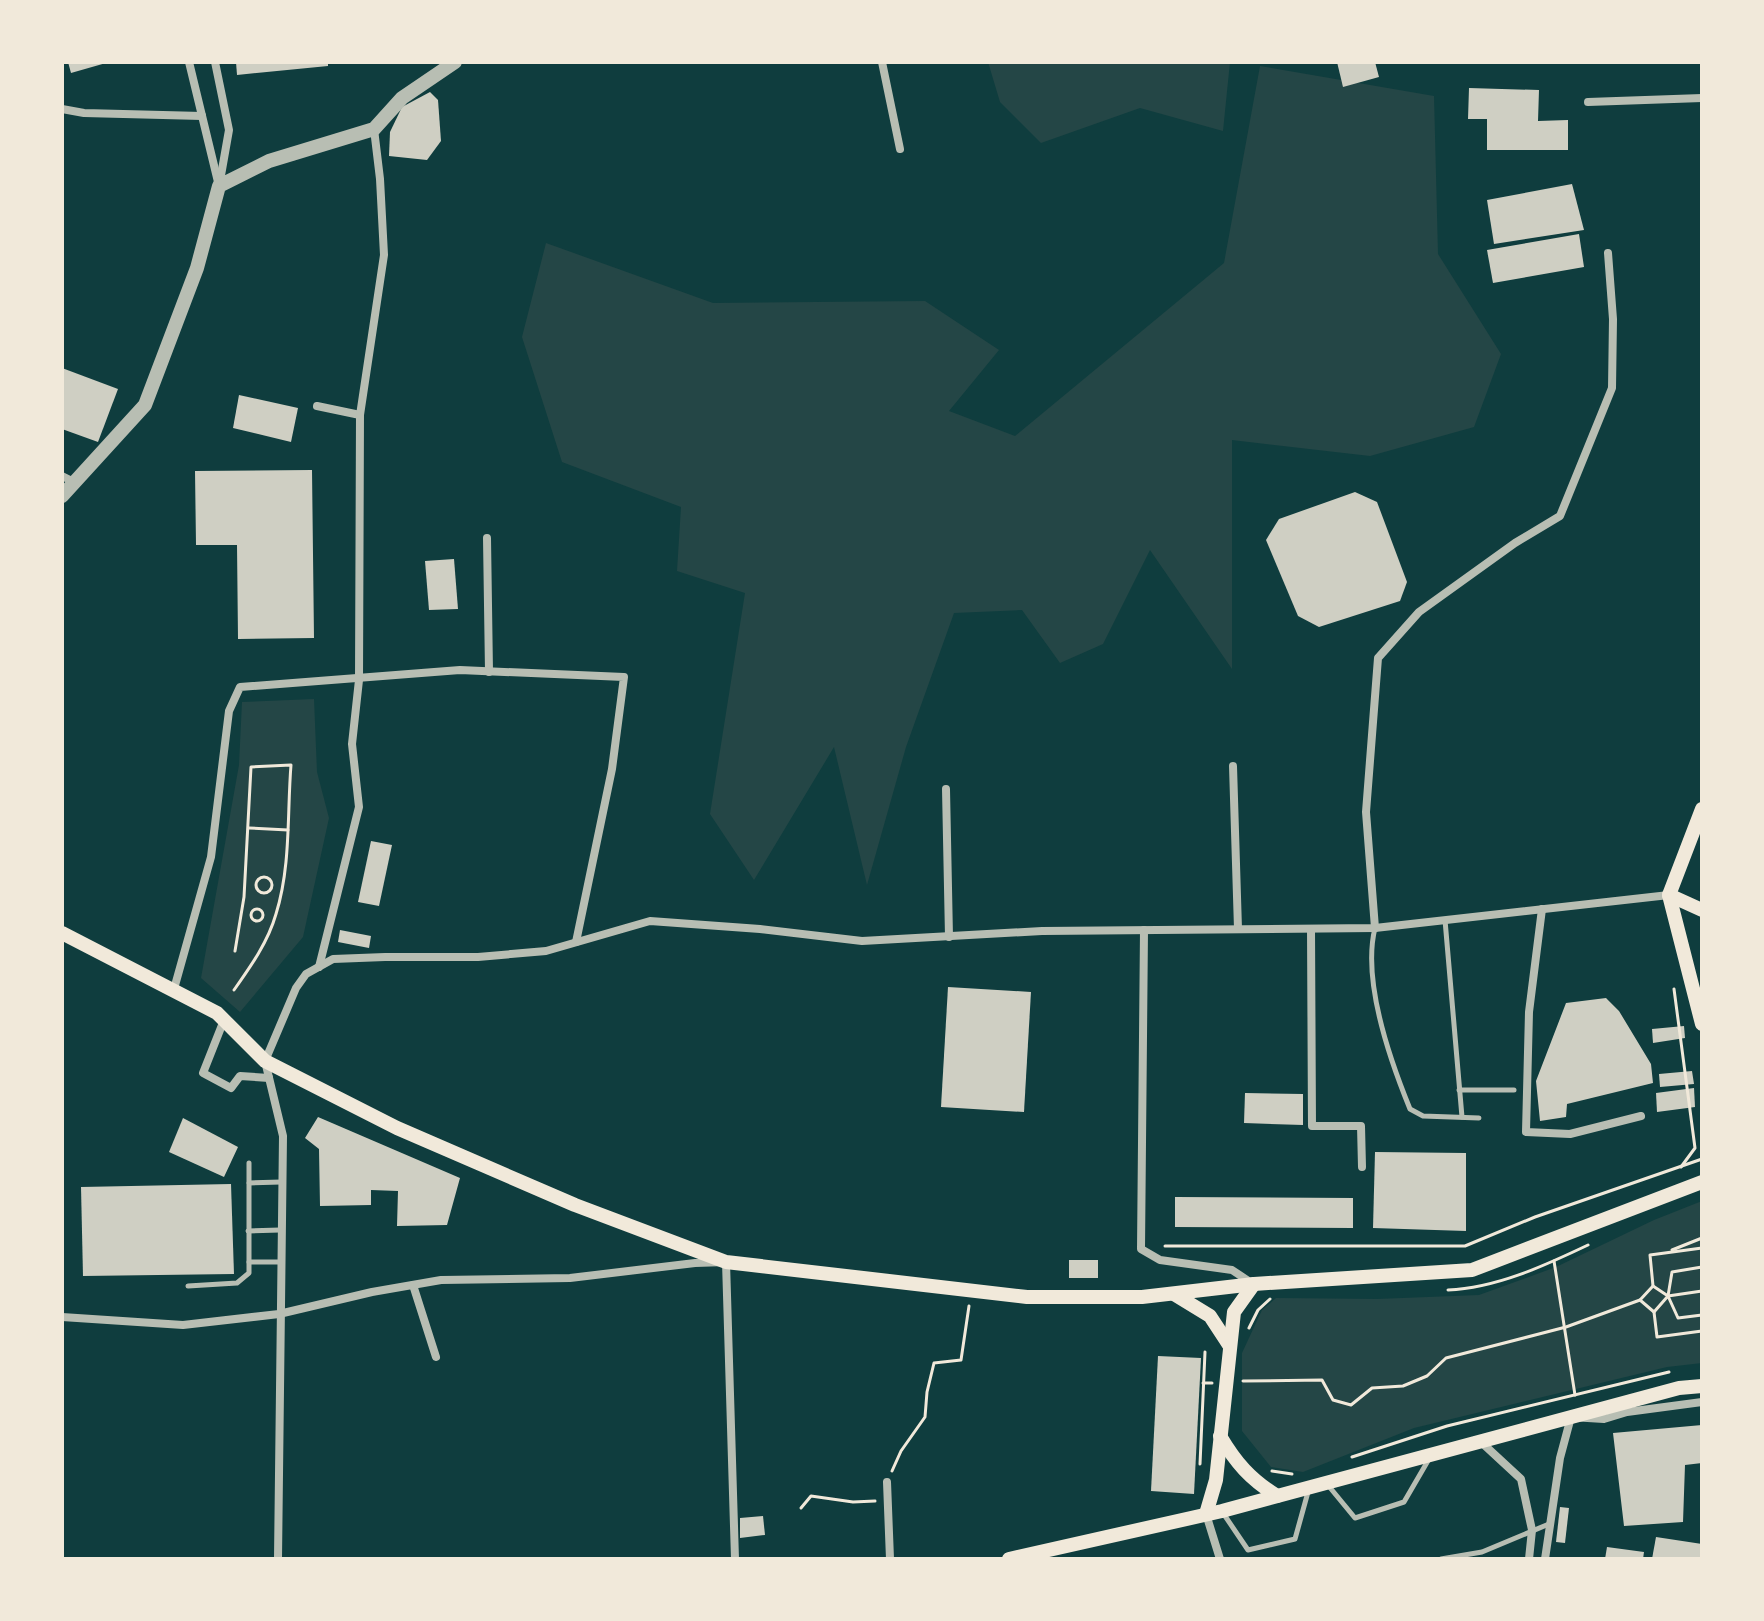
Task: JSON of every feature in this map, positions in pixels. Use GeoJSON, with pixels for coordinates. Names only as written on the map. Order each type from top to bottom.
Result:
{"type":"FeatureCollection","features":[{"type":"Feature","properties":{"kind":"main road"},"geometry":{"type":"LineString","coordinates":[[1702,809],[1669,895],[1702,1024]]}},
{"type":"Feature","properties":{"kind":"main road"},"geometry":{"type":"LineString","coordinates":[[1669,895],[1702,910]]}},
{"type":"Feature","properties":{"kind":"main road"},"geometry":{"type":"LineString","coordinates":[[62,933],[217,1013],[265,1061],[397,1128],[575,1205],[726,1262],[1027,1297],[1174,1294],[1254,1284],[1472,1270],[1702,1182]]}},
{"type":"Feature","properties":{"kind":"main road"},"geometry":{"type":"LineString","coordinates":[[1206,1514],[1216,1480],[1234,1312],[1254,1284]]}},
{"type":"Feature","properties":{"kind":"main road"},"geometry":{"type":"LineString","coordinates":[[1174,1294],[1210,1316],[1229,1345]]}},
{"type":"Feature","properties":{"kind":"main road"},"geometry":{"type":"LineString","coordinates":[[1009,1559],[1055,1555],[1679,1388],[1702,1386]]}},
{"type":"Feature","properties":{"kind":"main road"},"geometry":{"type":"LineString","coordinates":[[1220,1436],[1231,1455],[1254,1481],[1277,1496]]}},
{"type":"Feature","properties":{"kind":"street"},"geometry":{"type":"LineString","coordinates":[[189,62],[219,186]]}},
{"type":"Feature","properties":{"kind":"street"},"geometry":{"type":"LineString","coordinates":[[62,496],[68,479],[145,405],[197,268],[219,186],[229,130],[215,62]]}},
{"type":"Feature","properties":{"kind":"street"},"geometry":{"type":"LineString","coordinates":[[219,186],[269,161],[374,129],[402,98],[455,62]]}},
{"type":"Feature","properties":{"kind":"street"},"geometry":{"type":"LineString","coordinates":[[882,62],[900,149]]}},
{"type":"Feature","properties":{"kind":"street"},"geometry":{"type":"LineString","coordinates":[[1588,102],[1702,98]]}},
{"type":"Feature","properties":{"kind":"street"},"geometry":{"type":"LineString","coordinates":[[62,109],[84,113],[202,116]]}},
{"type":"Feature","properties":{"kind":"street"},"geometry":{"type":"LineString","coordinates":[[319,967],[359,807],[352,744],[359,680],[360,415],[384,255],[374,129]]}},
{"type":"Feature","properties":{"kind":"street"},"geometry":{"type":"LineString","coordinates":[[1375,928],[1366,812],[1378,658],[1419,612],[1515,543],[1560,516],[1612,388],[1613,319],[1608,253]]}},
{"type":"Feature","properties":{"kind":"street"},"geometry":{"type":"LineString","coordinates":[[317,406],[360,415]]}},
{"type":"Feature","properties":{"kind":"street"},"geometry":{"type":"LineString","coordinates":[[487,538],[489,672]]}},
{"type":"Feature","properties":{"kind":"street"},"geometry":{"type":"LineString","coordinates":[[174,989],[211,857],[229,711],[240,687],[460,670],[624,677],[612,769],[576,942]]}},
{"type":"Feature","properties":{"kind":"street"},"geometry":{"type":"LineString","coordinates":[[1233,766],[1238,929]]}},
{"type":"Feature","properties":{"kind":"street"},"geometry":{"type":"LineString","coordinates":[[946,789],[949,937]]}},
{"type":"Feature","properties":{"kind":"street"},"geometry":{"type":"LineString","coordinates":[[278,1559],[283,1136],[265,1061],[296,988],[306,974],[333,959],[478,957],[546,951],[650,921],[862,941],[1042,931],[1375,928],[1669,895]]}},
{"type":"Feature","properties":{"kind":"street"},"geometry":{"type":"LineString","coordinates":[[1542,909],[1529,1012],[1526,1132],[1570,1134],[1641,1116]]}},
{"type":"Feature","properties":{"kind":"street"},"geometry":{"type":"LineString","coordinates":[[1311,929],[1312,1126],[1361,1126],[1362,1167]]}},
{"type":"Feature","properties":{"kind":"street"},"geometry":{"type":"LineString","coordinates":[[1144,930],[1141,1249],[1160,1260],[1232,1270],[1254,1284]]}},
{"type":"Feature","properties":{"kind":"street"},"geometry":{"type":"LineString","coordinates":[[224,1020],[203,1073],[231,1088],[240,1076],[269,1078]]}},
{"type":"Feature","properties":{"kind":"street"},"geometry":{"type":"LineString","coordinates":[[62,1317],[183,1325],[279,1314],[441,1280],[570,1278],[726,1262],[735,1559]]}},
{"type":"Feature","properties":{"kind":"street"},"geometry":{"type":"LineString","coordinates":[[413,1285],[436,1357]]}},
{"type":"Feature","properties":{"kind":"street"},"geometry":{"type":"LineString","coordinates":[[1545,1559],[1560,1458],[1571,1417],[1604,1419],[1627,1412],[1702,1402]]}},
{"type":"Feature","properties":{"kind":"street"},"geometry":{"type":"LineString","coordinates":[[1481,1441],[1521,1479],[1532,1530],[1529,1559]]}},
{"type":"Feature","properties":{"kind":"street"},"geometry":{"type":"LineString","coordinates":[[887,1482],[890,1559]]}},
{"type":"Feature","properties":{"kind":"street"},"geometry":{"type":"LineString","coordinates":[[1206,1514],[1220,1559]]}},
{"type":"Feature","properties":{"kind":"lane"},"geometry":{"type":"LineString","coordinates":[[1445,920],[1462,1117]]}},
{"type":"Feature","properties":{"kind":"lane"},"geometry":{"type":"LineString","coordinates":[[1375,928],[1371,943],[1371,967],[1392,1057],[1410,1109],[1423,1116],[1479,1118]]}},
{"type":"Feature","properties":{"kind":"lane"},"geometry":{"type":"LineString","coordinates":[[1459,1090],[1514,1090]]}},
{"type":"Feature","properties":{"kind":"lane"},"geometry":{"type":"LineString","coordinates":[[188,1286],[237,1283],[249,1273],[249,1163]]}},
{"type":"Feature","properties":{"kind":"lane"},"geometry":{"type":"LineString","coordinates":[[249,1183],[281,1182]]}},
{"type":"Feature","properties":{"kind":"lane"},"geometry":{"type":"LineString","coordinates":[[248,1231],[280,1230]]}},
{"type":"Feature","properties":{"kind":"lane"},"geometry":{"type":"LineString","coordinates":[[249,1262],[280,1262]]}},
{"type":"Feature","properties":{"kind":"lane"},"geometry":{"type":"LineString","coordinates":[[1326,1483],[1355,1518],[1404,1502],[1431,1455]]}},
{"type":"Feature","properties":{"kind":"lane"},"geometry":{"type":"LineString","coordinates":[[1222,1511],[1248,1550],[1295,1539],[1310,1487]]}},
{"type":"Feature","properties":{"kind":"lane"},"geometry":{"type":"LineString","coordinates":[[1441,1559],[1482,1552],[1549,1524]]}},
{"type":"Feature","properties":{"kind":"path"},"geometry":{"type":"LineString","coordinates":[[234,990],[259,955],[281,889],[287,859],[291,765],[251,767],[245,881],[235,951]]}},
{"type":"Feature","properties":{"kind":"path"},"geometry":{"type":"LineString","coordinates":[[249,828],[288,830]]}},
{"type":"Feature","properties":{"kind":"path"},"geometry":{"type":"LineString","coordinates":[[245,881],[256,883],[264,877],[269,879],[271,887]]}},
{"type":"Feature","properties":{"kind":"path"},"geometry":{"type":"LineString","coordinates":[[256,883],[261,892],[271,887]]}},
{"type":"Feature","properties":{"kind":"path"},"geometry":{"type":"LineString","coordinates":[[271,887],[281,889]]}},
{"type":"Feature","properties":{"kind":"path"},"geometry":{"type":"LineString","coordinates":[[251,915],[259,910],[263,917]]}},
{"type":"Feature","properties":{"kind":"path"},"geometry":{"type":"LineString","coordinates":[[241,912],[251,915],[257,922],[263,917]]}},
{"type":"Feature","properties":{"kind":"path"},"geometry":{"type":"LineString","coordinates":[[263,917],[273,920]]}},
{"type":"Feature","properties":{"kind":"path"},"geometry":{"type":"LineString","coordinates":[[1673,981],[1695,1148],[1681,1167]]}},
{"type":"Feature","properties":{"kind":"path"},"geometry":{"type":"LineString","coordinates":[[1141,1249],[1181,1244],[1465,1246],[1535,1217],[1702,1159]]}},
{"type":"Feature","properties":{"kind":"path"},"geometry":{"type":"LineString","coordinates":[[1667,1252],[1702,1238]]}},
{"type":"Feature","properties":{"kind":"path"},"geometry":{"type":"LineString","coordinates":[[1547,1242],[1556,1267],[1576,1391],[1571,1417]]}},
{"type":"Feature","properties":{"kind":"path"},"geometry":{"type":"LineString","coordinates":[[1203,1383],[1322,1380],[1333,1400],[1351,1405],[1372,1388],[1403,1386],[1427,1376],[1446,1358],[1566,1327],[1640,1300],[1653,1286],[1650,1255],[1702,1248]]}},
{"type":"Feature","properties":{"kind":"path"},"geometry":{"type":"LineString","coordinates":[[1654,1312],[1668,1296],[1672,1272],[1702,1267]]}},
{"type":"Feature","properties":{"kind":"path"},"geometry":{"type":"LineString","coordinates":[[1653,1286],[1668,1296],[1678,1318],[1702,1315]]}},
{"type":"Feature","properties":{"kind":"path"},"geometry":{"type":"LineString","coordinates":[[1668,1296],[1702,1291]]}},
{"type":"Feature","properties":{"kind":"path"},"geometry":{"type":"LineString","coordinates":[[887,1482],[901,1451],[925,1417],[934,1363],[961,1360],[971,1292]]}},
{"type":"Feature","properties":{"kind":"path"},"geometry":{"type":"LineString","coordinates":[[1640,1300],[1654,1312],[1657,1337],[1702,1331]]}},
{"type":"Feature","properties":{"kind":"path"},"geometry":{"type":"LineString","coordinates":[[1199,1473],[1205,1352]]}},
{"type":"Feature","properties":{"kind":"path"},"geometry":{"type":"LineString","coordinates":[[1349,1458],[1447,1426],[1676,1371]]}},
{"type":"Feature","properties":{"kind":"path"},"geometry":{"type":"LineString","coordinates":[[1265,1467],[1279,1474],[1294,1474]]}},
{"type":"Feature","properties":{"kind":"path"},"geometry":{"type":"LineString","coordinates":[[801,1508],[811,1496],[853,1502],[887,1501]]}},
{"type":"Feature","properties":{"kind":"shaded area"},"geometry":{"type":"Polygon","coordinates":[[[988,62],[1230,62],[1223,131],[1140,108],[1041,143],[1000,102],[988,62]]]}},
{"type":"Feature","properties":{"kind":"shaded area"},"geometry":{"type":"Polygon","coordinates":[[[1260,66],[1434,96],[1438,254],[1501,354],[1474,427],[1370,456],[1232,440],[1232,669],[1150,550],[1103,644],[1060,663],[1022,610],[954,613],[906,747],[867,885],[834,747],[754,880],[710,814],[745,593],[677,571],[681,507],[562,462],[522,337],[546,243],[713,303],[925,301],[999,350],[949,411],[1015,436],[1224,263],[1260,66]]]}},
{"type":"Feature","properties":{"kind":"shaded area"},"geometry":{"type":"Polygon","coordinates":[[[314,699],[317,772],[329,818],[303,937],[240,1012],[201,978],[239,765],[242,702],[314,699]]]}},
{"type":"Feature","properties":{"kind":"shaded area"},"geometry":{"type":"Polygon","coordinates":[[[1702,1201],[1702,1363],[1667,1367],[1414,1428],[1303,1472],[1271,1467],[1242,1431],[1242,1353],[1262,1310],[1276,1298],[1377,1299],[1479,1295],[1556,1267],[1654,1220],[1702,1201]]]}},
{"type":"Feature","properties":{"kind":"building"},"geometry":{"type":"Polygon","coordinates":[[[68,62],[106,62],[106,63],[71,73],[68,62]]]}},
{"type":"Feature","properties":{"kind":"building"},"geometry":{"type":"Polygon","coordinates":[[[236,62],[328,62],[328,66],[237,75],[236,62]]]}},
{"type":"Feature","properties":{"kind":"building"},"geometry":{"type":"Polygon","coordinates":[[[1337,62],[1375,62],[1379,77],[1343,87],[1337,62]]]}},
{"type":"Feature","properties":{"kind":"building"},"geometry":{"type":"Polygon","coordinates":[[[1469,88],[1539,90],[1538,121],[1568,120],[1568,150],[1487,150],[1487,119],[1468,119],[1469,88]]]}},
{"type":"Feature","properties":{"kind":"building"},"geometry":{"type":"Polygon","coordinates":[[[430,92],[438,100],[441,141],[427,160],[389,156],[390,132],[402,107],[430,92]]]}},
{"type":"Feature","properties":{"kind":"building"},"geometry":{"type":"Polygon","coordinates":[[[1572,184],[1584,230],[1494,244],[1487,200],[1572,184]]]}},
{"type":"Feature","properties":{"kind":"building"},"geometry":{"type":"Polygon","coordinates":[[[1579,234],[1584,267],[1493,283],[1487,250],[1579,234]]]}},
{"type":"Feature","properties":{"kind":"building"},"geometry":{"type":"Polygon","coordinates":[[[62,368],[118,389],[98,442],[62,429],[62,368]]]}},
{"type":"Feature","properties":{"kind":"building"},"geometry":{"type":"Polygon","coordinates":[[[239,395],[298,408],[291,442],[233,428],[239,395]]]}},
{"type":"Feature","properties":{"kind":"building"},"geometry":{"type":"Polygon","coordinates":[[[312,470],[314,638],[238,639],[237,545],[196,545],[195,471],[312,470]]]}},
{"type":"Feature","properties":{"kind":"building"},"geometry":{"type":"Polygon","coordinates":[[[1355,492],[1377,502],[1407,582],[1400,601],[1319,627],[1298,616],[1266,540],[1279,519],[1355,492]]]}},
{"type":"Feature","properties":{"kind":"building"},"geometry":{"type":"Polygon","coordinates":[[[454,559],[458,609],[429,610],[425,561],[454,559]]]}},
{"type":"Feature","properties":{"kind":"building"},"geometry":{"type":"Polygon","coordinates":[[[371,841],[392,845],[379,906],[358,902],[371,841]]]}},
{"type":"Feature","properties":{"kind":"building"},"geometry":{"type":"Polygon","coordinates":[[[340,930],[371,936],[369,948],[338,942],[340,930]]]}},
{"type":"Feature","properties":{"kind":"building"},"geometry":{"type":"Polygon","coordinates":[[[948,987],[1031,992],[1024,1112],[941,1107],[948,987]]]}},
{"type":"Feature","properties":{"kind":"building"},"geometry":{"type":"Polygon","coordinates":[[[1606,998],[1619,1011],[1651,1064],[1653,1083],[1567,1104],[1566,1117],[1540,1121],[1536,1081],[1566,1003],[1606,998]]]}},
{"type":"Feature","properties":{"kind":"building"},"geometry":{"type":"Polygon","coordinates":[[[1684,1026],[1685,1038],[1653,1043],[1652,1029],[1684,1026]]]}},
{"type":"Feature","properties":{"kind":"building"},"geometry":{"type":"Polygon","coordinates":[[[1692,1071],[1694,1084],[1660,1087],[1659,1074],[1692,1071]]]}},
{"type":"Feature","properties":{"kind":"building"},"geometry":{"type":"Polygon","coordinates":[[[1694,1088],[1695,1107],[1657,1112],[1656,1093],[1694,1088]]]}},
{"type":"Feature","properties":{"kind":"building"},"geometry":{"type":"Polygon","coordinates":[[[1245,1093],[1303,1094],[1303,1125],[1244,1123],[1245,1093]]]}},
{"type":"Feature","properties":{"kind":"building"},"geometry":{"type":"Polygon","coordinates":[[[318,1117],[460,1178],[447,1225],[397,1226],[398,1191],[371,1190],[371,1205],[320,1206],[319,1149],[305,1138],[318,1117]]]}},
{"type":"Feature","properties":{"kind":"building"},"geometry":{"type":"Polygon","coordinates":[[[183,1118],[238,1147],[224,1177],[169,1152],[183,1118]]]}},
{"type":"Feature","properties":{"kind":"building"},"geometry":{"type":"Polygon","coordinates":[[[1375,1152],[1466,1153],[1466,1231],[1373,1228],[1375,1152]]]}},
{"type":"Feature","properties":{"kind":"building"},"geometry":{"type":"Polygon","coordinates":[[[231,1184],[234,1274],[83,1276],[81,1187],[231,1184]]]}},
{"type":"Feature","properties":{"kind":"building"},"geometry":{"type":"Polygon","coordinates":[[[1175,1197],[1353,1198],[1353,1228],[1175,1227],[1175,1197]]]}},
{"type":"Feature","properties":{"kind":"building"},"geometry":{"type":"Polygon","coordinates":[[[1069,1260],[1098,1260],[1098,1278],[1069,1278],[1069,1260]]]}},
{"type":"Feature","properties":{"kind":"building"},"geometry":{"type":"Polygon","coordinates":[[[1158,1356],[1201,1358],[1194,1494],[1151,1491],[1158,1356]]]}},
{"type":"Feature","properties":{"kind":"building"},"geometry":{"type":"Polygon","coordinates":[[[1702,1425],[1702,1463],[1685,1465],[1683,1522],[1624,1526],[1613,1433],[1702,1425]]]}},
{"type":"Feature","properties":{"kind":"building"},"geometry":{"type":"Polygon","coordinates":[[[1560,1507],[1569,1508],[1565,1543],[1556,1542],[1560,1507]]]}},
{"type":"Feature","properties":{"kind":"building"},"geometry":{"type":"Polygon","coordinates":[[[763,1516],[765,1535],[740,1538],[740,1518],[763,1516]]]}},
{"type":"Feature","properties":{"kind":"building"},"geometry":{"type":"Polygon","coordinates":[[[1656,1537],[1702,1544],[1702,1559],[1652,1559],[1656,1537]]]}},
{"type":"Feature","properties":{"kind":"building"},"geometry":{"type":"Polygon","coordinates":[[[1607,1547],[1644,1552],[1643,1559],[1605,1559],[1607,1547]]]}}]}
